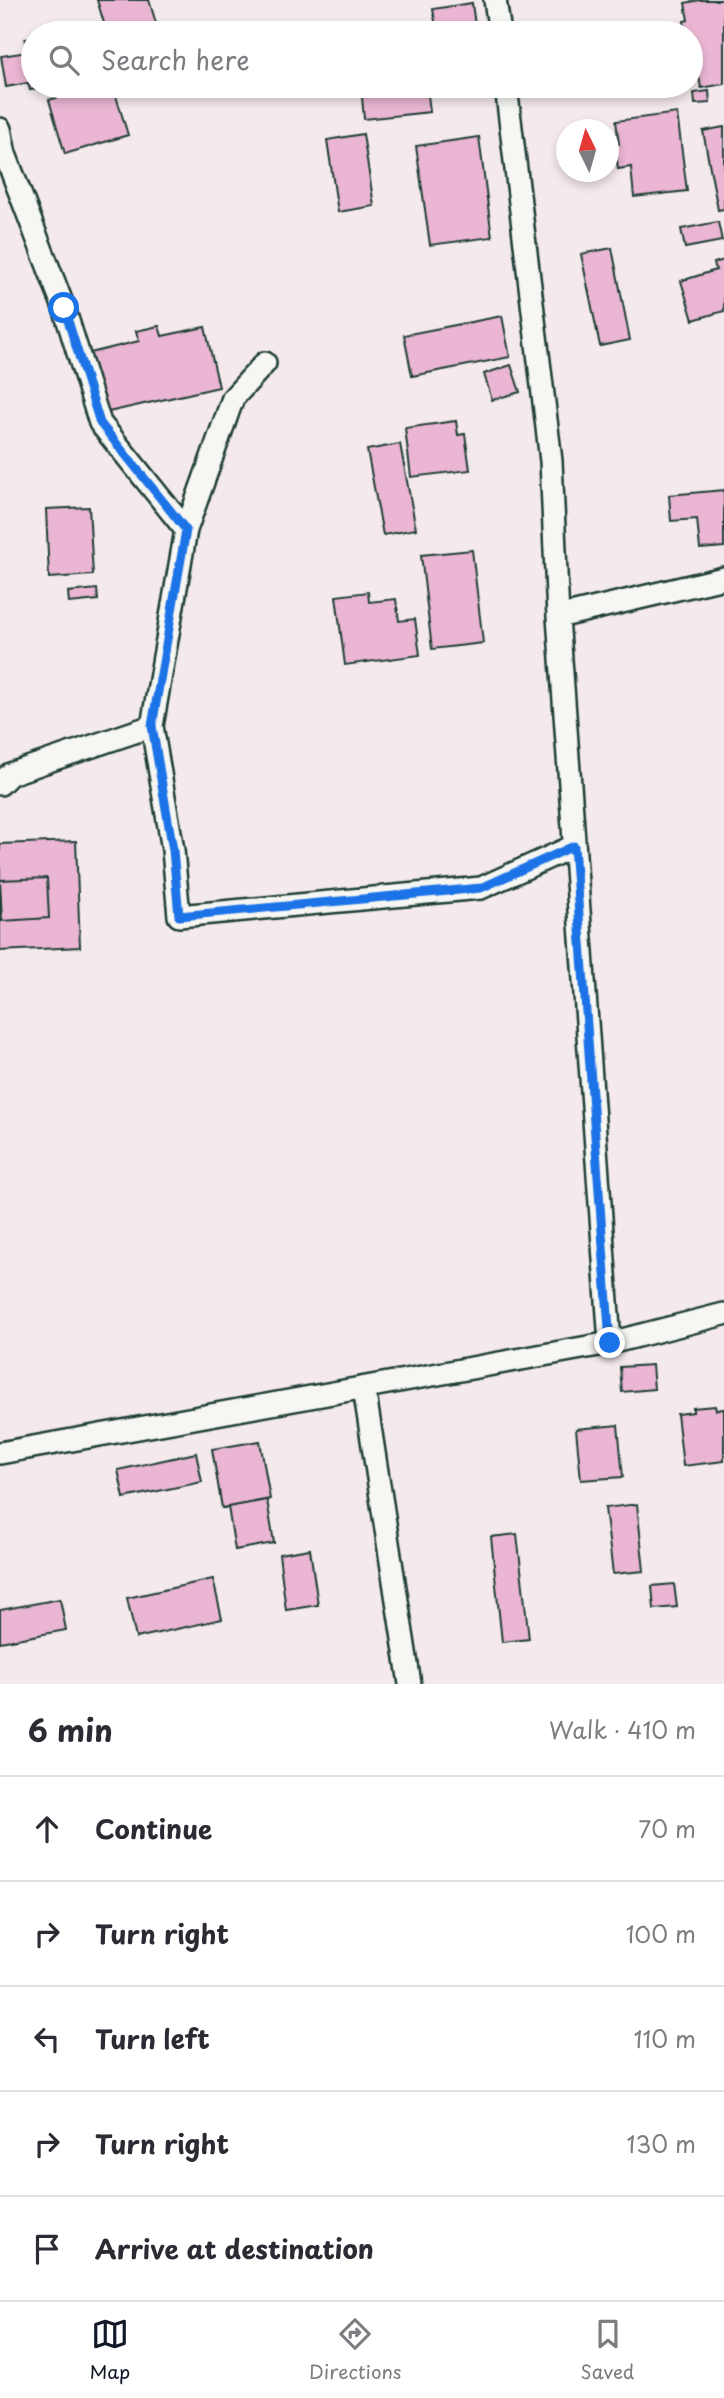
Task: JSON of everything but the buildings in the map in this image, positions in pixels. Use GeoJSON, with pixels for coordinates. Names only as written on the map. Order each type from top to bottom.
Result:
{"type":"FeatureCollection","features":[{"type":"Feature","properties":{"kind":"street"},"geometry":{"type":"LineString","coordinates":[[495,0],[498,21]]}},
{"type":"Feature","properties":{"kind":"street"},"geometry":{"type":"LineString","coordinates":[[507,98],[551,461],[558,617],[610,1343]]}},
{"type":"Feature","properties":{"kind":"street"},"geometry":{"type":"LineString","coordinates":[[0,129],[2,156],[64,308],[100,423],[186,530]]}},
{"type":"Feature","properties":{"kind":"street"},"geometry":{"type":"LineString","coordinates":[[265,363],[233,398],[186,530],[152,726],[173,850],[179,916],[481,888],[574,846]]}},
{"type":"Feature","properties":{"kind":"street"},"geometry":{"type":"LineString","coordinates":[[558,617],[724,578]]}},
{"type":"Feature","properties":{"kind":"street"},"geometry":{"type":"LineString","coordinates":[[0,785],[10,774],[152,726]]}},
{"type":"Feature","properties":{"kind":"street"},"geometry":{"type":"LineString","coordinates":[[0,1453],[610,1343],[724,1314]]}},
{"type":"Feature","properties":{"kind":"street"},"geometry":{"type":"LineString","coordinates":[[364,1388],[410,1684]]}},
{"type":"Feature","properties":{"kind":"route"},"geometry":{"type":"LineString","coordinates":[[64,308],[100,423],[186,530],[152,726],[173,850],[179,916],[481,888],[574,846],[610,1343]]}}]}
